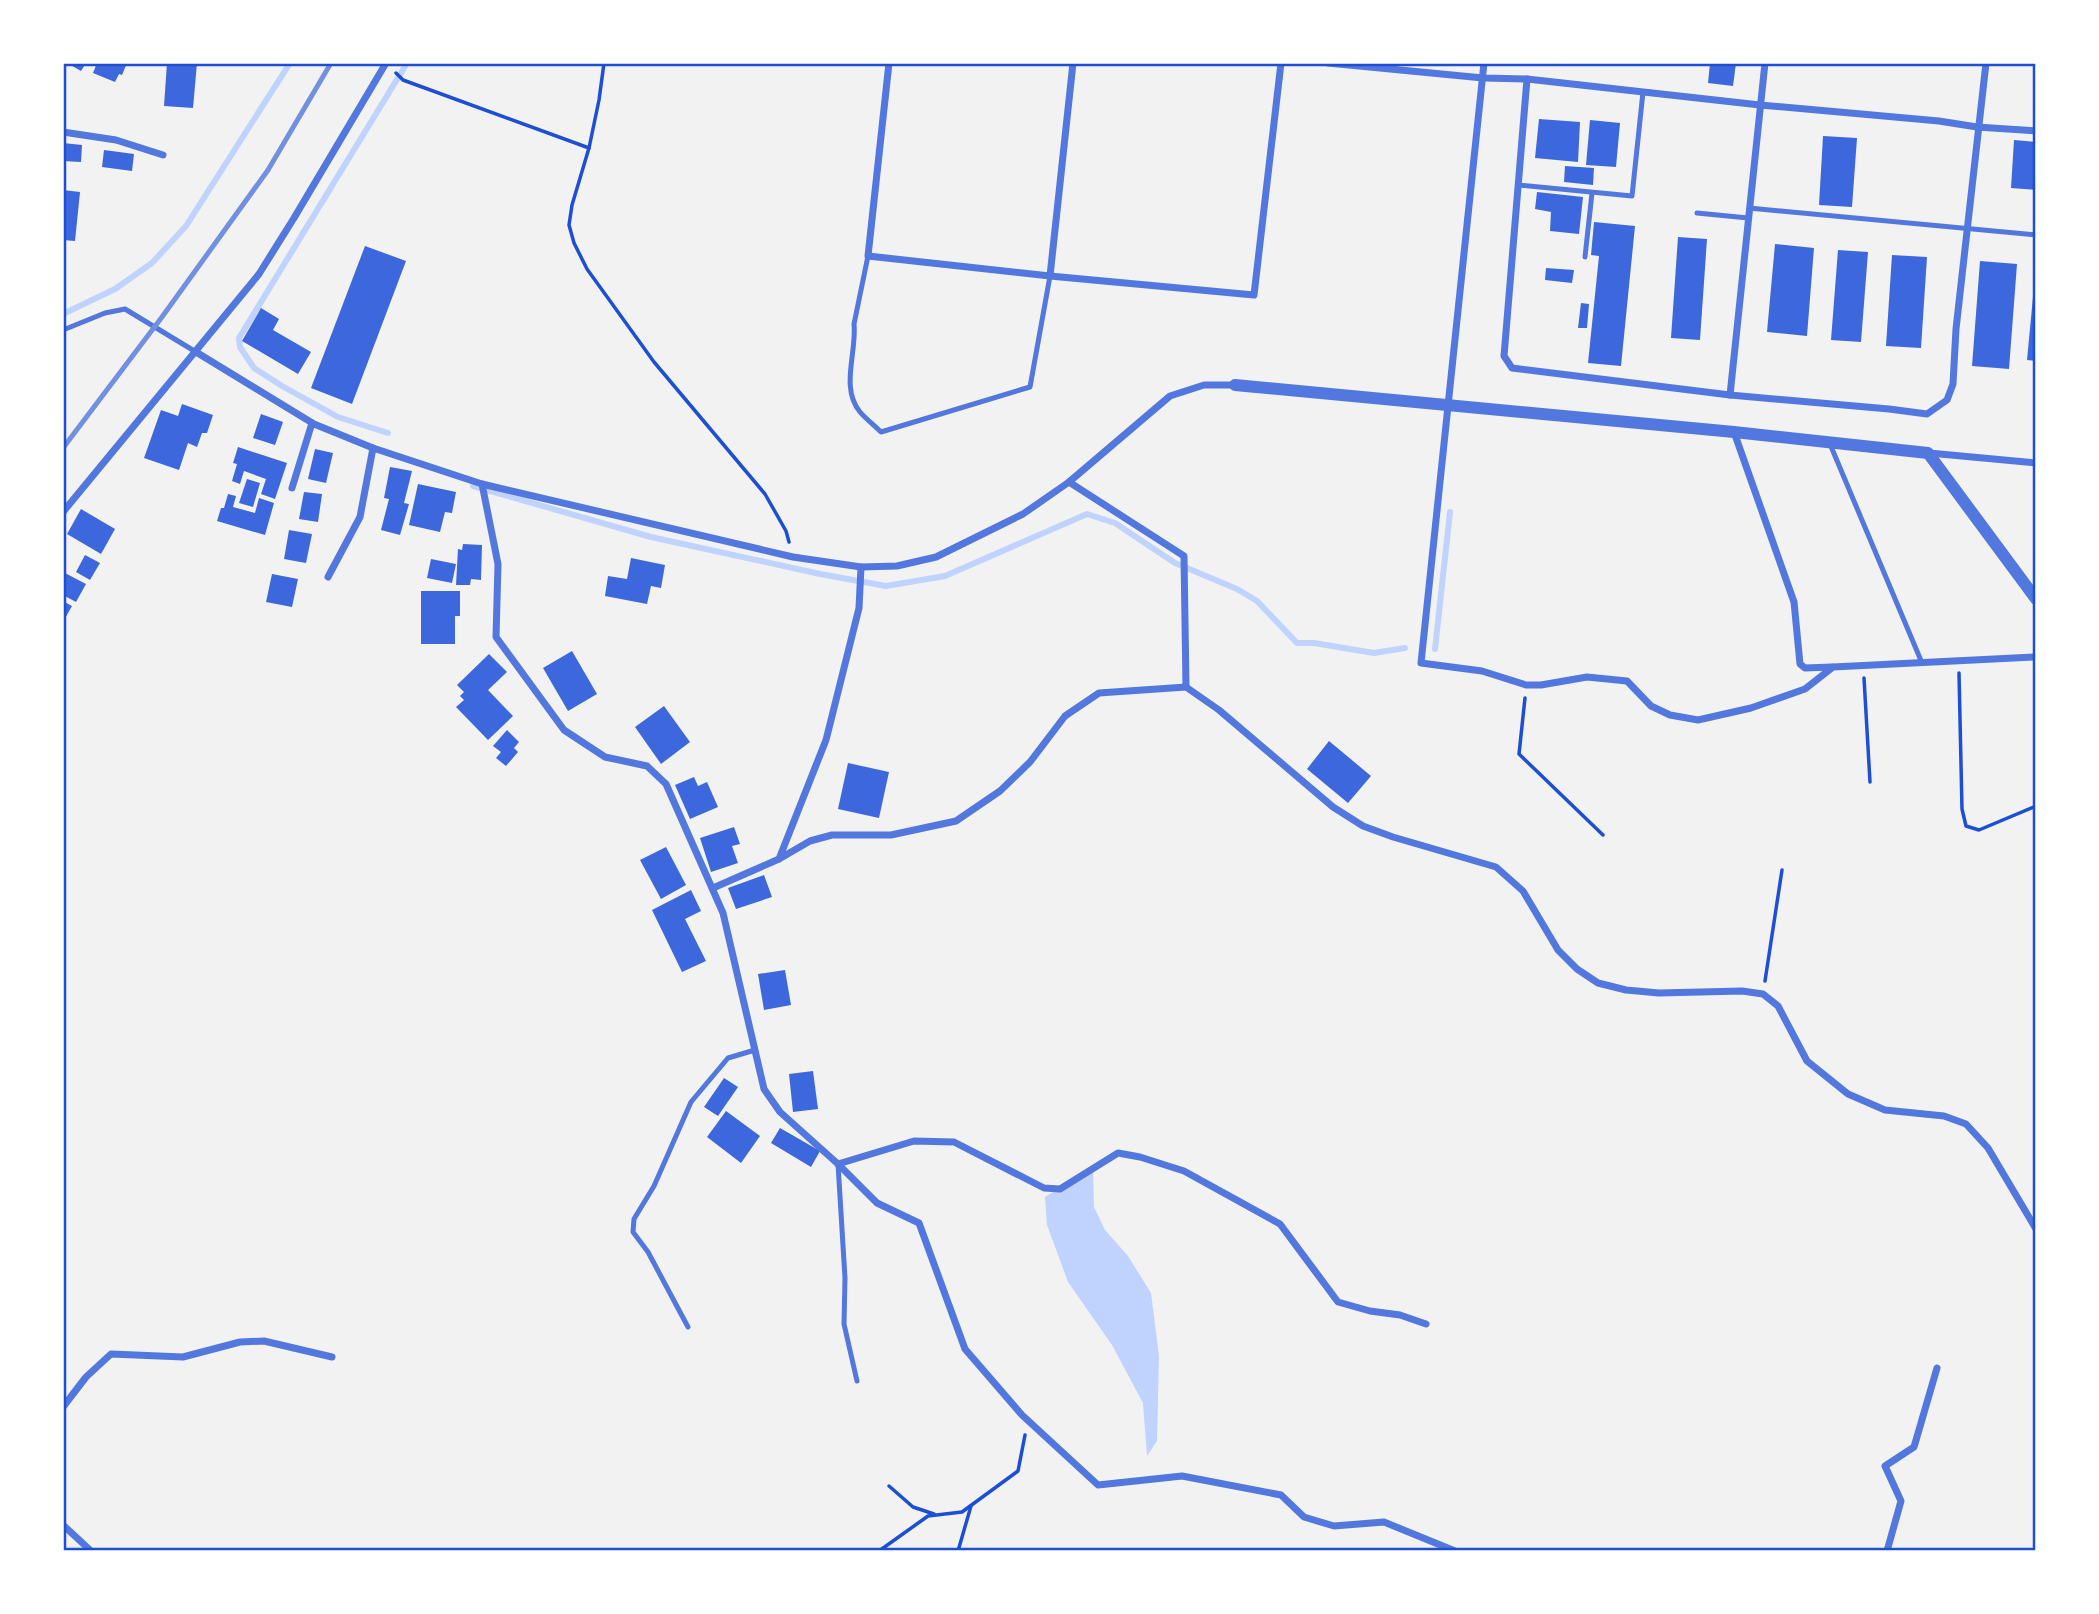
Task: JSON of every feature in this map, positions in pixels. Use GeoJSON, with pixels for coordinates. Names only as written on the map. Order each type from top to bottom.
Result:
{"type":"FeatureCollection","features":[{"type":"Feature","properties":{"kind":"street"},"geometry":{"type":"LineString","coordinates":[[63,512],[259,274],[386,63]]}},
{"type":"Feature","properties":{"kind":"street"},"geometry":{"type":"LineString","coordinates":[[889,63],[868,256],[1254,295],[1281,63]]}},
{"type":"Feature","properties":{"kind":"street"},"geometry":{"type":"LineString","coordinates":[[1050,276],[1073,63]]}},
{"type":"Feature","properties":{"kind":"street"},"geometry":{"type":"LineString","coordinates":[[1328,63],[1483,78],[1527,79],[1760,105],[2036,131]]}},
{"type":"Feature","properties":{"kind":"street"},"geometry":{"type":"LineString","coordinates":[[1485,63],[1421,663],[1482,671],[1526,685],[1587,677],[1627,681],[1651,706],[1670,715],[1698,720],[1751,708],[1805,689],[1833,667]]}},
{"type":"Feature","properties":{"kind":"street"},"geometry":{"type":"LineString","coordinates":[[1730,395],[1765,63]]}},
{"type":"Feature","properties":{"kind":"street"},"geometry":{"type":"LineString","coordinates":[[1527,79],[1504,355],[1512,368],[1730,395],[1889,408],[1927,414],[1947,400],[1953,384],[1966,228],[1986,63]]}},
{"type":"Feature","properties":{"kind":"street"},"geometry":{"type":"LineString","coordinates":[[63,132],[116,140],[163,155]]}},
{"type":"Feature","properties":{"kind":"street"},"geometry":{"type":"LineString","coordinates":[[196,352],[312,424],[482,485],[793,557],[861,568],[897,566],[936,557],[1023,514],[1069,482],[1170,396],[1204,385],[1235,385],[1449,405],[2036,463]]}},
{"type":"Feature","properties":{"kind":"street"},"geometry":{"type":"LineString","coordinates":[[292,488],[312,424]]}},
{"type":"Feature","properties":{"kind":"street"},"geometry":{"type":"LineString","coordinates":[[1734,432],[1794,602],[1800,664],[1805,668],[2036,656]]}},
{"type":"Feature","properties":{"kind":"street"},"geometry":{"type":"LineString","coordinates":[[328,578],[360,517],[373,448]]}},
{"type":"Feature","properties":{"kind":"street"},"geometry":{"type":"LineString","coordinates":[[1928,453],[2036,599]]}},
{"type":"Feature","properties":{"kind":"street"},"geometry":{"type":"LineString","coordinates":[[1069,482],[1184,556],[1186,687]]}},
{"type":"Feature","properties":{"kind":"street"},"geometry":{"type":"LineString","coordinates":[[482,485],[498,564],[495,636],[564,730],[606,757],[647,766],[666,784],[723,913],[764,1090],[780,1112],[877,1203],[919,1223],[965,1349],[1028,1420],[1098,1485],[1182,1476],[1281,1495],[1304,1517],[1335,1526],[1384,1522],[1455,1551]]}},
{"type":"Feature","properties":{"kind":"street"},"geometry":{"type":"LineString","coordinates":[[779,859],[826,740],[859,608],[861,568]]}},
{"type":"Feature","properties":{"kind":"street"},"geometry":{"type":"LineString","coordinates":[[713,888],[779,859],[810,841],[832,835],[891,835],[957,821],[1000,791],[1030,762],[1065,716],[1099,693],[1186,687],[1219,710],[1333,807],[1363,826],[1496,867],[1523,891],[1558,950],[1577,969],[1598,983],[1626,990],[1659,993],[1742,991],[1763,994],[1777,1006],[1807,1061],[1848,1094],[1885,1110],[1944,1116],[1966,1124],[1988,1148],[2036,1228]]}},
{"type":"Feature","properties":{"kind":"street"},"geometry":{"type":"LineString","coordinates":[[838,1164],[914,1141],[954,1142],[1044,1188],[1060,1189],[1118,1153],[1140,1157],[1184,1171],[1280,1224],[1338,1302],[1370,1311],[1400,1315],[1426,1324]]}},
{"type":"Feature","properties":{"kind":"street"},"geometry":{"type":"LineString","coordinates":[[63,1407],[86,1377],[111,1354],[183,1357],[240,1342],[264,1341],[332,1357]]}},
{"type":"Feature","properties":{"kind":"street"},"geometry":{"type":"LineString","coordinates":[[1886,1551],[1901,1501],[1885,1466],[1914,1447],[1937,1368]]}},
{"type":"Feature","properties":{"kind":"street"},"geometry":{"type":"LineString","coordinates":[[63,1525],[91,1551]]}},
{"type":"Feature","properties":{"kind":"lane"},"geometry":{"type":"LineString","coordinates":[[1518,185],[1632,196],[1643,92]]}},
{"type":"Feature","properties":{"kind":"lane"},"geometry":{"type":"LineString","coordinates":[[1585,257],[1592,193]]}},
{"type":"Feature","properties":{"kind":"lane"},"geometry":{"type":"LineString","coordinates":[[1749,208],[2036,235]]}},
{"type":"Feature","properties":{"kind":"lane"},"geometry":{"type":"LineString","coordinates":[[1698,213],[1748,218]]}},
{"type":"Feature","properties":{"kind":"lane"},"geometry":{"type":"LineString","coordinates":[[868,256],[854,324],[849,384],[858,410],[881,432],[1030,387],[1050,276]]}},
{"type":"Feature","properties":{"kind":"lane"},"geometry":{"type":"LineString","coordinates":[[63,330],[105,313],[125,309],[196,352]]}},
{"type":"Feature","properties":{"kind":"lane"},"geometry":{"type":"LineString","coordinates":[[1829,444],[1922,663]]}},
{"type":"Feature","properties":{"kind":"lane"},"geometry":{"type":"LineString","coordinates":[[688,1327],[648,1252],[633,1232],[634,1219],[654,1186],[691,1102],[729,1058],[754,1051]]}},
{"type":"Feature","properties":{"kind":"lane"},"geometry":{"type":"LineString","coordinates":[[838,1164],[845,1278],[844,1324],[857,1381]]}},
{"type":"Feature","properties":{"kind":"path"},"geometry":{"type":"LineString","coordinates":[[604,63],[589,148],[572,205],[569,225],[574,243],[587,269],[654,362],[765,494],[786,531],[793,557]]}},
{"type":"Feature","properties":{"kind":"path"},"geometry":{"type":"LineString","coordinates":[[403,80],[589,148]]}},
{"type":"Feature","properties":{"kind":"path"},"geometry":{"type":"LineString","coordinates":[[1958,661],[1962,809],[1966,825],[1979,830],[2036,806]]}},
{"type":"Feature","properties":{"kind":"path"},"geometry":{"type":"LineString","coordinates":[[1863,666],[1870,782]]}},
{"type":"Feature","properties":{"kind":"path"},"geometry":{"type":"LineString","coordinates":[[1526,685],[1519,754],[1603,835]]}},
{"type":"Feature","properties":{"kind":"path"},"geometry":{"type":"LineString","coordinates":[[1763,994],[1782,870]]}},
{"type":"Feature","properties":{"kind":"path"},"geometry":{"type":"LineString","coordinates":[[878,1551],[928,1516],[962,1512],[1018,1471],[1028,1420]]}},
{"type":"Feature","properties":{"kind":"path"},"geometry":{"type":"LineString","coordinates":[[889,1486],[913,1507],[939,1515]]}},
{"type":"Feature","properties":{"kind":"path"},"geometry":{"type":"LineString","coordinates":[[958,1551],[971,1506]]}},
{"type":"Feature","properties":{"kind":"water"},"geometry":{"type":"Polygon","coordinates":[[[1093,1168],[1094,1207],[1105,1230],[1128,1256],[1151,1293],[1159,1356],[1157,1441],[1147,1456],[1143,1403],[1112,1345],[1068,1282],[1047,1225],[1045,1197],[1093,1168]]]}},
{"type":"Feature","properties":{"kind":"building"},"geometry":{"type":"Polygon","coordinates":[[[67,63],[86,63],[81,71],[67,63]]]}},
{"type":"Feature","properties":{"kind":"building"},"geometry":{"type":"Polygon","coordinates":[[[97,63],[127,63],[122,75],[119,74],[115,82],[93,73],[97,63]]]}},
{"type":"Feature","properties":{"kind":"building"},"geometry":{"type":"Polygon","coordinates":[[[167,63],[197,63],[193,108],[164,106],[167,63]]]}},
{"type":"Feature","properties":{"kind":"building"},"geometry":{"type":"Polygon","coordinates":[[[1710,63],[1736,63],[1733,86],[1708,83],[1710,63]]]}},
{"type":"Feature","properties":{"kind":"building"},"geometry":{"type":"Polygon","coordinates":[[[1539,119],[1580,122],[1578,162],[1535,158],[1539,119]]]}},
{"type":"Feature","properties":{"kind":"building"},"geometry":{"type":"Polygon","coordinates":[[[1590,120],[1620,123],[1616,167],[1586,165],[1590,120]]]}},
{"type":"Feature","properties":{"kind":"building"},"geometry":{"type":"Polygon","coordinates":[[[1823,136],[1857,138],[1852,207],[1819,205],[1823,136]]]}},
{"type":"Feature","properties":{"kind":"building"},"geometry":{"type":"Polygon","coordinates":[[[2014,140],[2036,142],[2036,190],[2011,188],[2014,140]]]}},
{"type":"Feature","properties":{"kind":"building"},"geometry":{"type":"Polygon","coordinates":[[[63,143],[82,145],[81,162],[63,161],[63,143]]]}},
{"type":"Feature","properties":{"kind":"building"},"geometry":{"type":"Polygon","coordinates":[[[104,150],[134,154],[132,171],[102,167],[104,150]]]}},
{"type":"Feature","properties":{"kind":"building"},"geometry":{"type":"Polygon","coordinates":[[[1565,166],[1594,168],[1593,185],[1564,182],[1565,166]]]}},
{"type":"Feature","properties":{"kind":"building"},"geometry":{"type":"Polygon","coordinates":[[[63,190],[80,192],[75,241],[63,240],[63,190]]]}},
{"type":"Feature","properties":{"kind":"building"},"geometry":{"type":"Polygon","coordinates":[[[1537,192],[1583,197],[1579,234],[1550,231],[1551,212],[1535,209],[1537,192]]]}},
{"type":"Feature","properties":{"kind":"building"},"geometry":{"type":"Polygon","coordinates":[[[1594,222],[1635,226],[1621,366],[1588,363],[1599,256],[1591,255],[1594,222]]]}},
{"type":"Feature","properties":{"kind":"building"},"geometry":{"type":"Polygon","coordinates":[[[1678,237],[1707,239],[1700,340],[1671,338],[1678,237]]]}},
{"type":"Feature","properties":{"kind":"building"},"geometry":{"type":"Polygon","coordinates":[[[1775,244],[1814,248],[1807,336],[1767,332],[1775,244]]]}},
{"type":"Feature","properties":{"kind":"building"},"geometry":{"type":"Polygon","coordinates":[[[365,246],[406,261],[352,404],[311,388],[365,246]]]}},
{"type":"Feature","properties":{"kind":"building"},"geometry":{"type":"Polygon","coordinates":[[[1838,250],[1868,252],[1861,342],[1831,340],[1838,250]]]}},
{"type":"Feature","properties":{"kind":"building"},"geometry":{"type":"Polygon","coordinates":[[[1892,255],[1927,257],[1921,348],[1886,346],[1892,255]]]}},
{"type":"Feature","properties":{"kind":"building"},"geometry":{"type":"Polygon","coordinates":[[[1980,261],[2017,264],[2009,369],[1972,366],[1980,261]]]}},
{"type":"Feature","properties":{"kind":"building"},"geometry":{"type":"Polygon","coordinates":[[[1546,268],[1574,270],[1572,283],[1545,280],[1546,268]]]}},
{"type":"Feature","properties":{"kind":"building"},"geometry":{"type":"Polygon","coordinates":[[[2036,286],[2036,361],[2027,360],[2036,286]]]}},
{"type":"Feature","properties":{"kind":"building"},"geometry":{"type":"Polygon","coordinates":[[[1581,303],[1589,304],[1587,328],[1578,328],[1581,303]]]}},
{"type":"Feature","properties":{"kind":"building"},"geometry":{"type":"Polygon","coordinates":[[[261,308],[279,319],[273,330],[311,352],[298,374],[242,341],[261,308]]]}},
{"type":"Feature","properties":{"kind":"building"},"geometry":{"type":"Polygon","coordinates":[[[182,404],[213,415],[207,433],[202,433],[197,447],[188,443],[179,470],[144,458],[161,410],[178,416],[182,404]]]}},
{"type":"Feature","properties":{"kind":"building"},"geometry":{"type":"Polygon","coordinates":[[[261,414],[283,422],[275,445],[253,438],[261,414]]]}},
{"type":"Feature","properties":{"kind":"building"},"geometry":{"type":"Polygon","coordinates":[[[238,447],[287,463],[275,499],[261,494],[266,479],[244,471],[240,484],[232,481],[237,464],[233,463],[238,447]]]}},
{"type":"Feature","properties":{"kind":"building"},"geometry":{"type":"Polygon","coordinates":[[[315,449],[333,453],[326,483],[308,479],[315,449]]]}},
{"type":"Feature","properties":{"kind":"building"},"geometry":{"type":"Polygon","coordinates":[[[390,467],[412,471],[404,503],[409,504],[400,535],[381,530],[389,499],[384,498],[390,467]]]}},
{"type":"Feature","properties":{"kind":"building"},"geometry":{"type":"Polygon","coordinates":[[[247,479],[260,483],[253,507],[239,503],[247,479]]]}},
{"type":"Feature","properties":{"kind":"building"},"geometry":{"type":"Polygon","coordinates":[[[418,484],[456,492],[452,513],[445,512],[440,532],[409,525],[418,484]]]}},
{"type":"Feature","properties":{"kind":"building"},"geometry":{"type":"Polygon","coordinates":[[[304,492],[322,494],[318,522],[299,519],[304,492]]]}},
{"type":"Feature","properties":{"kind":"building"},"geometry":{"type":"Polygon","coordinates":[[[228,494],[236,496],[233,507],[255,513],[259,498],[274,503],[265,535],[217,521],[228,494]]]}},
{"type":"Feature","properties":{"kind":"building"},"geometry":{"type":"Polygon","coordinates":[[[81,509],[115,529],[101,554],[67,534],[81,509]]]}},
{"type":"Feature","properties":{"kind":"building"},"geometry":{"type":"Polygon","coordinates":[[[289,530],[312,534],[306,563],[284,559],[289,530]]]}},
{"type":"Feature","properties":{"kind":"building"},"geometry":{"type":"Polygon","coordinates":[[[463,544],[482,545],[481,580],[471,579],[470,585],[456,585],[458,549],[462,550],[463,544]]]}},
{"type":"Feature","properties":{"kind":"building"},"geometry":{"type":"Polygon","coordinates":[[[85,555],[100,563],[90,580],[76,572],[85,555]]]}},
{"type":"Feature","properties":{"kind":"building"},"geometry":{"type":"Polygon","coordinates":[[[631,558],[665,565],[661,588],[651,586],[647,604],[605,596],[608,576],[627,579],[631,558]]]}},
{"type":"Feature","properties":{"kind":"building"},"geometry":{"type":"Polygon","coordinates":[[[431,559],[456,564],[452,583],[427,578],[431,559]]]}},
{"type":"Feature","properties":{"kind":"building"},"geometry":{"type":"Polygon","coordinates":[[[63,572],[86,584],[76,602],[63,595],[63,572]]]}},
{"type":"Feature","properties":{"kind":"building"},"geometry":{"type":"Polygon","coordinates":[[[272,574],[298,579],[292,607],[266,602],[272,574]]]}},
{"type":"Feature","properties":{"kind":"building"},"geometry":{"type":"Polygon","coordinates":[[[421,591],[460,591],[460,616],[455,616],[455,644],[421,644],[421,591]]]}},
{"type":"Feature","properties":{"kind":"building"},"geometry":{"type":"Polygon","coordinates":[[[63,601],[72,606],[63,622],[63,601]]]}},
{"type":"Feature","properties":{"kind":"building"},"geometry":{"type":"Polygon","coordinates":[[[572,651],[597,694],[568,711],[543,668],[572,651]]]}},
{"type":"Feature","properties":{"kind":"building"},"geometry":{"type":"Polygon","coordinates":[[[489,654],[507,672],[488,690],[513,716],[488,740],[456,707],[464,700],[460,696],[464,692],[457,685],[489,654]]]}},
{"type":"Feature","properties":{"kind":"building"},"geometry":{"type":"Polygon","coordinates":[[[664,706],[690,742],[661,764],[635,727],[664,706]]]}},
{"type":"Feature","properties":{"kind":"building"},"geometry":{"type":"Polygon","coordinates":[[[507,730],[519,742],[514,748],[518,752],[506,766],[496,758],[501,752],[493,746],[507,730]]]}},
{"type":"Feature","properties":{"kind":"building"},"geometry":{"type":"Polygon","coordinates":[[[1329,741],[1371,776],[1348,803],[1307,769],[1329,741]]]}},
{"type":"Feature","properties":{"kind":"building"},"geometry":{"type":"Polygon","coordinates":[[[848,763],[889,772],[879,818],[838,809],[848,763]]]}},
{"type":"Feature","properties":{"kind":"building"},"geometry":{"type":"Polygon","coordinates":[[[694,777],[698,786],[707,782],[718,807],[690,819],[675,785],[694,777]]]}},
{"type":"Feature","properties":{"kind":"building"},"geometry":{"type":"Polygon","coordinates":[[[734,827],[740,844],[732,846],[738,863],[711,872],[700,838],[734,827]]]}},
{"type":"Feature","properties":{"kind":"building"},"geometry":{"type":"Polygon","coordinates":[[[666,847],[686,885],[661,899],[640,860],[666,847]]]}},
{"type":"Feature","properties":{"kind":"building"},"geometry":{"type":"Polygon","coordinates":[[[764,875],[772,897],[736,909],[728,888],[764,875]]]}},
{"type":"Feature","properties":{"kind":"building"},"geometry":{"type":"Polygon","coordinates":[[[691,890],[701,911],[685,919],[706,961],[682,972],[652,910],[691,890]]]}},
{"type":"Feature","properties":{"kind":"building"},"geometry":{"type":"Polygon","coordinates":[[[785,970],[791,1005],[764,1010],[758,974],[785,970]]]}},
{"type":"Feature","properties":{"kind":"building"},"geometry":{"type":"Polygon","coordinates":[[[813,1071],[818,1109],[793,1112],[789,1074],[813,1071]]]}},
{"type":"Feature","properties":{"kind":"building"},"geometry":{"type":"Polygon","coordinates":[[[724,1078],[738,1087],[718,1116],[704,1107],[724,1078]]]}},
{"type":"Feature","properties":{"kind":"building"},"geometry":{"type":"Polygon","coordinates":[[[726,1111],[760,1136],[741,1163],[707,1137],[726,1111]]]}},
{"type":"Feature","properties":{"kind":"building"},"geometry":{"type":"Polygon","coordinates":[[[780,1128],[820,1151],[811,1167],[771,1143],[780,1128]]]}},
{"type":"Feature","properties":{"kind":"waterway"},"geometry":{"type":"LineString","coordinates":[[63,314],[115,289],[152,263],[186,226],[290,63]]}},
{"type":"Feature","properties":{"kind":"waterway"},"geometry":{"type":"LineString","coordinates":[[388,433],[338,417],[282,386],[254,368],[240,347],[239,338],[407,63]]}},
{"type":"Feature","properties":{"kind":"waterway"},"geometry":{"type":"LineString","coordinates":[[473,486],[651,537],[886,586],[945,576],[1087,514],[1115,523],[1175,563],[1237,589],[1257,601],[1297,643],[1314,643],[1374,653],[1405,648]]}},
{"type":"Feature","properties":{"kind":"waterway"},"geometry":{"type":"LineString","coordinates":[[1435,649],[1450,512]]}},
{"type":"Feature","properties":{"kind":"railway"},"geometry":{"type":"LineString","coordinates":[[63,448],[268,170],[331,63]]}}]}
